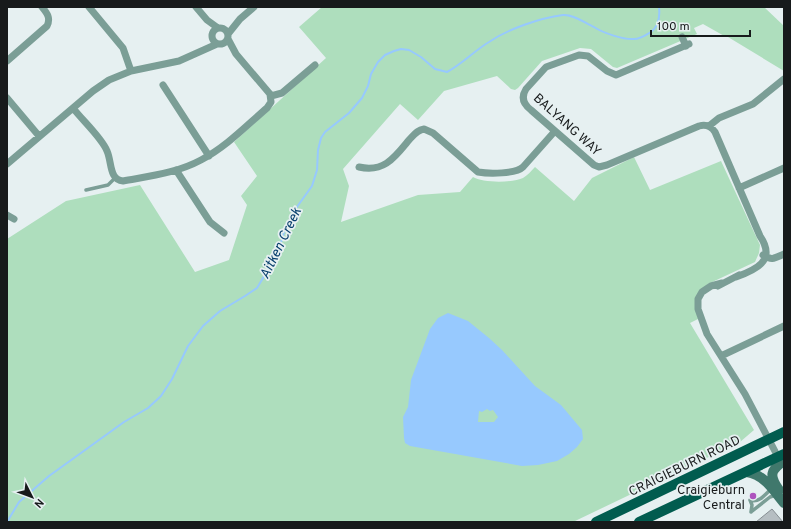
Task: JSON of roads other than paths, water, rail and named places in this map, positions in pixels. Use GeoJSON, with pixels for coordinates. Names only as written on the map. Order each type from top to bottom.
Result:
{"type":"FeatureCollection","features":[{"type":"Feature","properties":{"kind":"main road","name":"CRAIGIEBURN ROAD"},"geometry":{"type":"LineString","coordinates":[[596,522],[784,432]]}},
{"type":"Feature","properties":{"kind":"main road"},"geometry":{"type":"LineString","coordinates":[[640,522],[678,503],[782,457]]}},
{"type":"Feature","properties":{"kind":"street"},"geometry":{"type":"LineString","coordinates":[[7,61],[47,26],[49,20],[48,15],[42,7]]}},
{"type":"Feature","properties":{"kind":"street"},"geometry":{"type":"LineString","coordinates":[[89,7],[120,44],[125,52],[131,71]]}},
{"type":"Feature","properties":{"kind":"street"},"geometry":{"type":"LineString","coordinates":[[73,108],[106,148],[112,174],[115,178],[124,181],[176,170],[193,164],[209,156],[228,142],[267,108],[271,102],[271,96],[236,54],[228,37],[216,32],[196,7]]}},
{"type":"Feature","properties":{"kind":"street"},"geometry":{"type":"LineString","coordinates":[[200,52],[216,32],[240,19],[254,7]]}},
{"type":"Feature","properties":{"kind":"street"},"geometry":{"type":"LineString","coordinates":[[7,164],[101,85],[131,71],[174,62],[226,42],[240,19]]}},
{"type":"Feature","properties":{"kind":"street"},"geometry":{"type":"LineString","coordinates":[[216,32],[214,41],[236,54]]}},
{"type":"Feature","properties":{"kind":"street","name":"BALYANG WAY"},"geometry":{"type":"LineString","coordinates":[[682,37],[687,45],[616,75],[610,74],[591,58],[584,55],[579,55],[546,66],[526,89],[523,100],[527,107],[594,165],[603,167],[699,126],[711,128],[719,118],[753,104],[784,79]]}},
{"type":"Feature","properties":{"kind":"street"},"geometry":{"type":"LineString","coordinates":[[271,96],[286,90],[315,64]]}},
{"type":"Feature","properties":{"kind":"street"},"geometry":{"type":"LineString","coordinates":[[163,85],[209,156]]}},
{"type":"Feature","properties":{"kind":"street"},"geometry":{"type":"LineString","coordinates":[[7,98],[40,136]]}},
{"type":"Feature","properties":{"kind":"street"},"geometry":{"type":"LineString","coordinates":[[711,128],[760,236],[764,255]]}},
{"type":"Feature","properties":{"kind":"street"},"geometry":{"type":"LineString","coordinates":[[359,167],[371,169],[388,163],[416,133],[424,129],[433,133],[478,172],[517,172],[555,131]]}},
{"type":"Feature","properties":{"kind":"street"},"geometry":{"type":"LineString","coordinates":[[739,188],[784,168]]}},
{"type":"Feature","properties":{"kind":"street"},"geometry":{"type":"LineString","coordinates":[[176,170],[210,222],[224,233]]}},
{"type":"Feature","properties":{"kind":"street"},"geometry":{"type":"LineString","coordinates":[[7,215],[14,219]]}},
{"type":"Feature","properties":{"kind":"street"},"geometry":{"type":"LineString","coordinates":[[779,495],[772,474],[773,469],[782,457],[769,439],[745,394],[707,334],[702,318],[701,302],[703,296],[757,263],[764,255],[782,255]]}},
{"type":"Feature","properties":{"kind":"street"},"geometry":{"type":"LineString","coordinates":[[721,356],[784,326]]}},
{"type":"Feature","properties":{"kind":"street"},"geometry":{"type":"LineString","coordinates":[[747,472],[756,473],[762,477],[779,495]]}},
{"type":"Feature","properties":{"kind":"lane"},"geometry":{"type":"LineString","coordinates":[[86,190],[108,185],[115,178]]}},
{"type":"Feature","properties":{"kind":"lane"},"geometry":{"type":"LineString","coordinates":[[779,495],[759,500],[756,501],[750,500],[752,506],[750,512],[770,497],[779,495]]}},
{"type":"Feature","properties":{"kind":"lane"},"geometry":{"type":"LineString","coordinates":[[645,522],[664,513],[678,503]]}},
{"type":"Feature","properties":{"kind":"water"},"geometry":{"type":"Polygon","coordinates":[[[448,313],[468,321],[502,350],[535,386],[561,405],[582,430],[583,439],[577,447],[557,461],[538,465],[522,466],[410,446],[405,443],[403,417],[408,407],[411,380],[430,329],[438,318],[448,313]],[[487,409],[482,412],[479,411],[478,422],[494,422],[498,417],[493,410],[490,411],[487,409]]]}},
{"type":"Feature","properties":{"kind":"waterway","name":"Aitken Creek"},"geometry":{"type":"LineString","coordinates":[[7,522],[19,502],[49,476],[124,422],[148,408],[161,396],[172,379],[188,346],[203,326],[220,311],[257,288],[278,253],[284,232],[294,211],[312,186],[317,170],[318,150],[321,138],[325,132],[349,113],[362,98],[368,86],[371,74],[378,62],[385,55],[401,49],[409,50],[421,57],[435,69],[447,72],[505,33],[534,21],[563,15],[579,19],[603,32],[614,36],[636,39],[643,37],[654,30],[659,17],[659,7]]}},
{"type":"Feature","properties":{"kind":"place","name":"Craigieburn Central"},"geometry":{"type":"Point","coordinates":[753,496]}}]}
